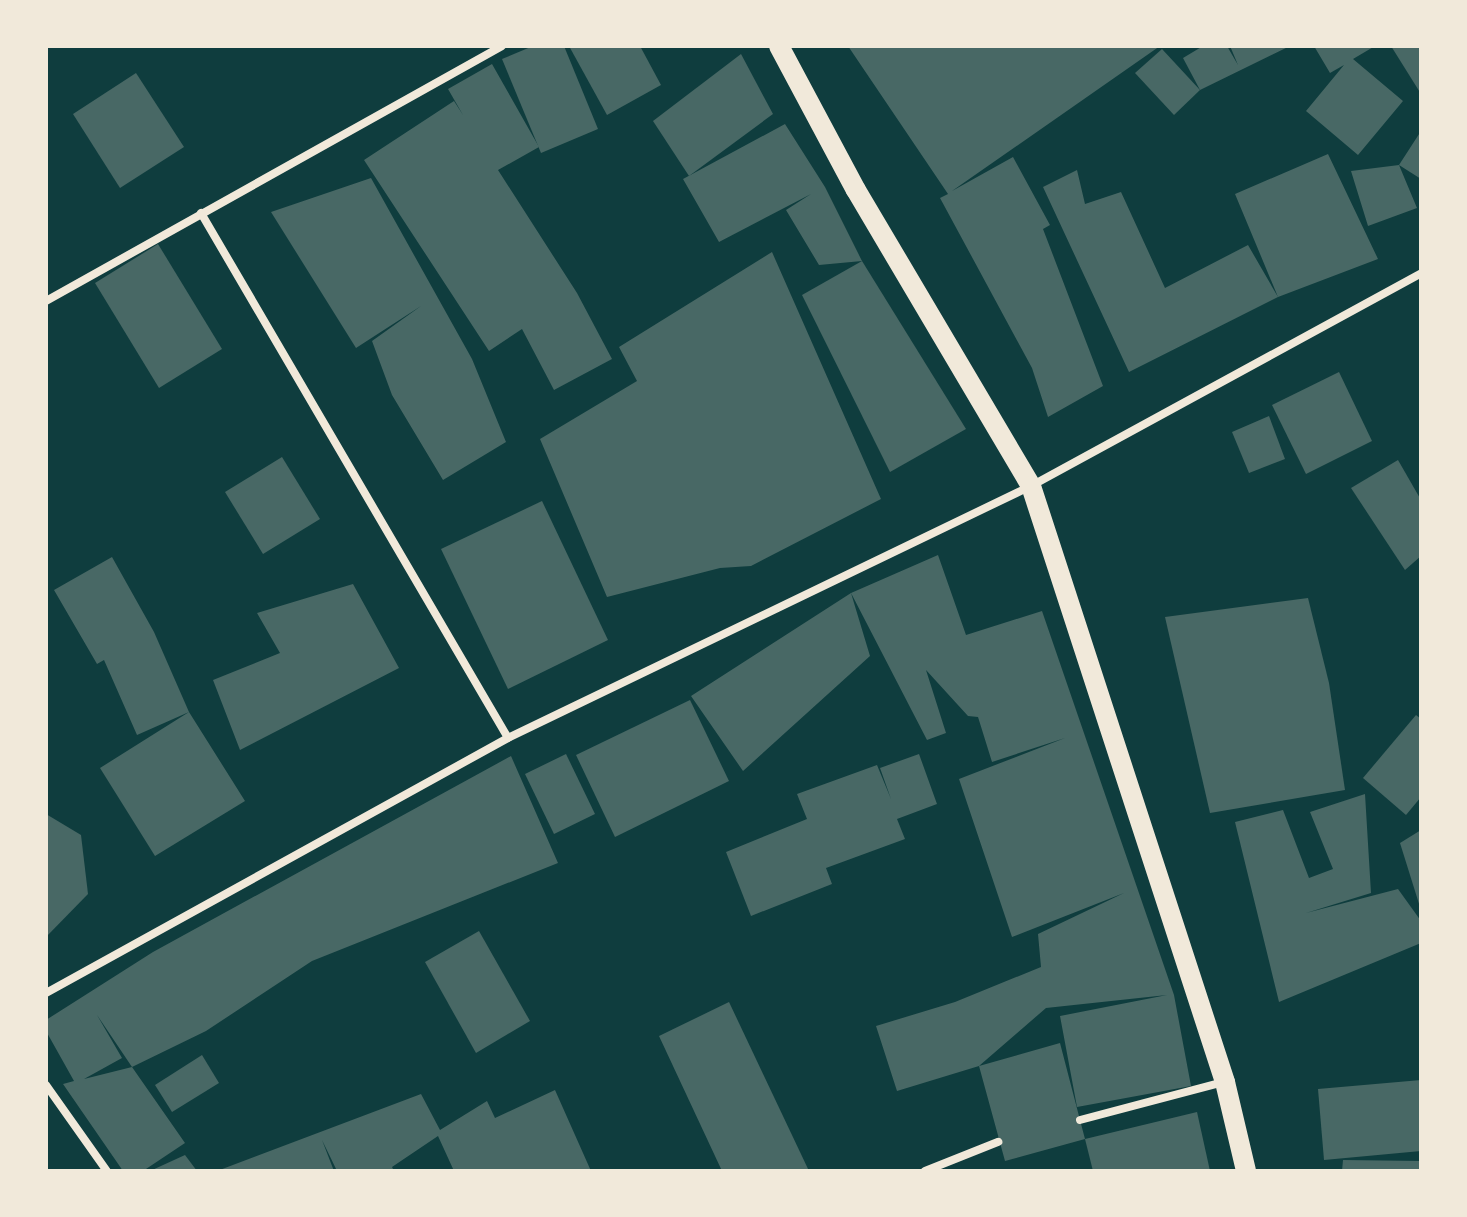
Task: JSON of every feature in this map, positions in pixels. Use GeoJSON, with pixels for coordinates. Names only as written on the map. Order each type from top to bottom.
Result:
{"type":"FeatureCollection","features":[{"type":"Feature","properties":{"kind":"main road"},"geometry":{"type":"LineString","coordinates":[[779,46],[856,190],[1031,486],[1225,1082],[1246,1171]]}},
{"type":"Feature","properties":{"kind":"street"},"geometry":{"type":"LineString","coordinates":[[46,301],[502,46]]}},
{"type":"Feature","properties":{"kind":"street"},"geometry":{"type":"LineString","coordinates":[[201,213],[508,738]]}},
{"type":"Feature","properties":{"kind":"street"},"geometry":{"type":"LineString","coordinates":[[46,993],[508,738],[1031,486],[1421,273]]}},
{"type":"Feature","properties":{"kind":"street"},"geometry":{"type":"LineString","coordinates":[[1080,1120],[1225,1082]]}},
{"type":"Feature","properties":{"kind":"street"},"geometry":{"type":"LineString","coordinates":[[46,1085],[107,1171]]}},
{"type":"Feature","properties":{"kind":"street"},"geometry":{"type":"LineString","coordinates":[[925,1171],[998,1142]]}},
{"type":"Feature","properties":{"kind":"building"},"geometry":{"type":"Polygon","coordinates":[[[533,46],[564,46],[598,129],[541,153],[502,59],[533,46]]]}},
{"type":"Feature","properties":{"kind":"building"},"geometry":{"type":"Polygon","coordinates":[[[569,46],[640,46],[661,85],[607,115],[569,46]]]}},
{"type":"Feature","properties":{"kind":"building"},"geometry":{"type":"Polygon","coordinates":[[[848,46],[1160,46],[952,191],[1013,157],[1050,225],[1043,229],[1103,386],[1048,417],[1032,368],[940,198],[948,194],[848,46]]]}},
{"type":"Feature","properties":{"kind":"building"},"geometry":{"type":"Polygon","coordinates":[[[1203,46],[1227,46],[1238,65],[1230,46],[1290,46],[1200,90],[1183,58],[1203,46]]]}},
{"type":"Feature","properties":{"kind":"building"},"geometry":{"type":"Polygon","coordinates":[[[1314,46],[1375,46],[1353,59],[1403,101],[1358,155],[1306,111],[1344,65],[1330,73],[1314,46]]]}},
{"type":"Feature","properties":{"kind":"building"},"geometry":{"type":"Polygon","coordinates":[[[1391,46],[1421,46],[1421,94],[1391,46]]]}},
{"type":"Feature","properties":{"kind":"building"},"geometry":{"type":"Polygon","coordinates":[[[1162,49],[1200,90],[1174,115],[1135,73],[1162,49]]]}},
{"type":"Feature","properties":{"kind":"building"},"geometry":{"type":"Polygon","coordinates":[[[741,54],[773,114],[689,176],[653,121],[741,54]]]}},
{"type":"Feature","properties":{"kind":"building"},"geometry":{"type":"Polygon","coordinates":[[[492,64],[539,147],[498,170],[577,293],[612,359],[554,390],[522,329],[489,351],[364,160],[454,101],[463,115],[448,89],[492,64]]]}},
{"type":"Feature","properties":{"kind":"building"},"geometry":{"type":"Polygon","coordinates":[[[136,73],[184,147],[120,188],[73,114],[136,73]]]}},
{"type":"Feature","properties":{"kind":"building"},"geometry":{"type":"Polygon","coordinates":[[[785,124],[825,187],[862,261],[819,265],[786,210],[811,194],[719,242],[683,179],[785,124]]]}},
{"type":"Feature","properties":{"kind":"building"},"geometry":{"type":"Polygon","coordinates":[[[1421,131],[1421,179],[1399,165],[1421,131]]]}},
{"type":"Feature","properties":{"kind":"building"},"geometry":{"type":"Polygon","coordinates":[[[1328,154],[1378,259],[1278,297],[1235,194],[1328,154]]]}},
{"type":"Feature","properties":{"kind":"building"},"geometry":{"type":"Polygon","coordinates":[[[1399,165],[1417,208],[1368,226],[1351,171],[1399,165]]]}},
{"type":"Feature","properties":{"kind":"building"},"geometry":{"type":"Polygon","coordinates":[[[1077,170],[1085,204],[1121,192],[1165,288],[1248,245],[1278,297],[1129,372],[1043,187],[1077,170]]]}},
{"type":"Feature","properties":{"kind":"building"},"geometry":{"type":"Polygon","coordinates":[[[371,178],[472,359],[506,442],[443,480],[392,395],[372,341],[421,306],[356,348],[271,212],[371,178]]]}},
{"type":"Feature","properties":{"kind":"building"},"geometry":{"type":"Polygon","coordinates":[[[158,244],[222,349],[159,388],[95,283],[158,244]]]}},
{"type":"Feature","properties":{"kind":"building"},"geometry":{"type":"Polygon","coordinates":[[[772,252],[881,499],[751,566],[720,568],[607,597],[540,439],[637,381],[619,347],[772,252]]]}},
{"type":"Feature","properties":{"kind":"building"},"geometry":{"type":"Polygon","coordinates":[[[862,261],[966,429],[890,472],[802,295],[862,261]]]}},
{"type":"Feature","properties":{"kind":"building"},"geometry":{"type":"Polygon","coordinates":[[[1339,372],[1372,441],[1306,474],[1272,405],[1339,372]]]}},
{"type":"Feature","properties":{"kind":"building"},"geometry":{"type":"Polygon","coordinates":[[[1269,416],[1285,459],[1249,473],[1232,432],[1269,416]]]}},
{"type":"Feature","properties":{"kind":"building"},"geometry":{"type":"Polygon","coordinates":[[[282,457],[320,519],[263,554],[225,492],[282,457]]]}},
{"type":"Feature","properties":{"kind":"building"},"geometry":{"type":"Polygon","coordinates":[[[1398,460],[1421,500],[1421,556],[1405,570],[1351,488],[1398,460]]]}},
{"type":"Feature","properties":{"kind":"building"},"geometry":{"type":"Polygon","coordinates":[[[542,501],[608,640],[508,689],[441,549],[542,501]]]}},
{"type":"Feature","properties":{"kind":"building"},"geometry":{"type":"Polygon","coordinates":[[[938,555],[966,635],[1042,611],[1174,995],[1191,1086],[1077,1107],[1060,1016],[1167,995],[1046,1008],[979,1066],[897,1091],[876,1026],[955,1002],[1041,967],[1038,934],[1124,893],[1012,937],[959,779],[1065,738],[992,762],[978,717],[968,716],[926,670],[946,733],[927,740],[851,593],[938,555]]]}},
{"type":"Feature","properties":{"kind":"building"},"geometry":{"type":"Polygon","coordinates":[[[112,557],[154,632],[189,712],[137,735],[104,660],[97,664],[54,590],[112,557]]]}},
{"type":"Feature","properties":{"kind":"building"},"geometry":{"type":"Polygon","coordinates":[[[353,584],[399,668],[240,750],[213,680],[280,653],[257,613],[353,584]]]}},
{"type":"Feature","properties":{"kind":"building"},"geometry":{"type":"Polygon","coordinates":[[[851,593],[870,656],[743,771],[691,696],[851,593]]]}},
{"type":"Feature","properties":{"kind":"building"},"geometry":{"type":"Polygon","coordinates":[[[1308,598],[1329,683],[1345,790],[1210,813],[1165,617],[1308,598]]]}},
{"type":"Feature","properties":{"kind":"building"},"geometry":{"type":"Polygon","coordinates":[[[690,700],[729,781],[615,837],[576,755],[690,700]]]}},
{"type":"Feature","properties":{"kind":"building"},"geometry":{"type":"Polygon","coordinates":[[[189,712],[245,801],[155,856],[100,768],[189,712]]]}},
{"type":"Feature","properties":{"kind":"building"},"geometry":{"type":"Polygon","coordinates":[[[1416,715],[1421,719],[1421,797],[1406,815],[1363,778],[1416,715]]]}},
{"type":"Feature","properties":{"kind":"building"},"geometry":{"type":"Polygon","coordinates":[[[566,754],[595,814],[554,834],[525,774],[566,754]]]}},
{"type":"Feature","properties":{"kind":"building"},"geometry":{"type":"Polygon","coordinates":[[[919,754],[937,804],[897,819],[905,839],[826,868],[832,884],[751,916],[726,852],[807,819],[797,794],[877,765],[891,799],[880,768],[919,754]]]}},
{"type":"Feature","properties":{"kind":"building"},"geometry":{"type":"Polygon","coordinates":[[[511,756],[558,863],[312,961],[206,1031],[132,1067],[185,1143],[143,1171],[123,1171],[63,1084],[74,1081],[46,1031],[46,1020],[153,952],[511,756]],[[97,1015],[122,1058],[84,1079],[132,1067],[97,1015]]]}},
{"type":"Feature","properties":{"kind":"building"},"geometry":{"type":"Polygon","coordinates":[[[1365,794],[1371,893],[1306,913],[1398,889],[1421,921],[1421,943],[1279,1002],[1235,822],[1283,810],[1309,878],[1333,869],[1310,812],[1365,794]]]}},
{"type":"Feature","properties":{"kind":"building"},"geometry":{"type":"Polygon","coordinates":[[[46,814],[81,835],[88,894],[46,937],[46,814]]]}},
{"type":"Feature","properties":{"kind":"building"},"geometry":{"type":"Polygon","coordinates":[[[1421,830],[1421,907],[1420,907],[1400,843],[1421,830]]]}},
{"type":"Feature","properties":{"kind":"building"},"geometry":{"type":"Polygon","coordinates":[[[479,931],[530,1021],[476,1053],[425,962],[479,931]]]}},
{"type":"Feature","properties":{"kind":"building"},"geometry":{"type":"Polygon","coordinates":[[[729,1002],[809,1171],[722,1171],[659,1036],[729,1002]]]}},
{"type":"Feature","properties":{"kind":"building"},"geometry":{"type":"Polygon","coordinates":[[[1060,1043],[1085,1139],[1005,1161],[979,1066],[1060,1043]]]}},
{"type":"Feature","properties":{"kind":"building"},"geometry":{"type":"Polygon","coordinates":[[[202,1055],[219,1083],[172,1112],[155,1085],[202,1055]]]}},
{"type":"Feature","properties":{"kind":"building"},"geometry":{"type":"Polygon","coordinates":[[[1421,1080],[1421,1151],[1324,1160],[1318,1089],[1421,1080]]]}},
{"type":"Feature","properties":{"kind":"building"},"geometry":{"type":"Polygon","coordinates":[[[555,1090],[591,1171],[454,1171],[438,1136],[392,1167],[394,1171],[337,1171],[322,1140],[334,1171],[217,1171],[421,1094],[440,1130],[487,1101],[495,1118],[555,1090]]]}},
{"type":"Feature","properties":{"kind":"building"},"geometry":{"type":"Polygon","coordinates":[[[1197,1112],[1210,1171],[1093,1171],[1085,1139],[1197,1112]]]}},
{"type":"Feature","properties":{"kind":"building"},"geometry":{"type":"Polygon","coordinates":[[[185,1155],[197,1171],[150,1171],[185,1155]]]}},
{"type":"Feature","properties":{"kind":"building"},"geometry":{"type":"Polygon","coordinates":[[[1343,1160],[1421,1161],[1421,1171],[1342,1171],[1343,1160]]]}}]}
